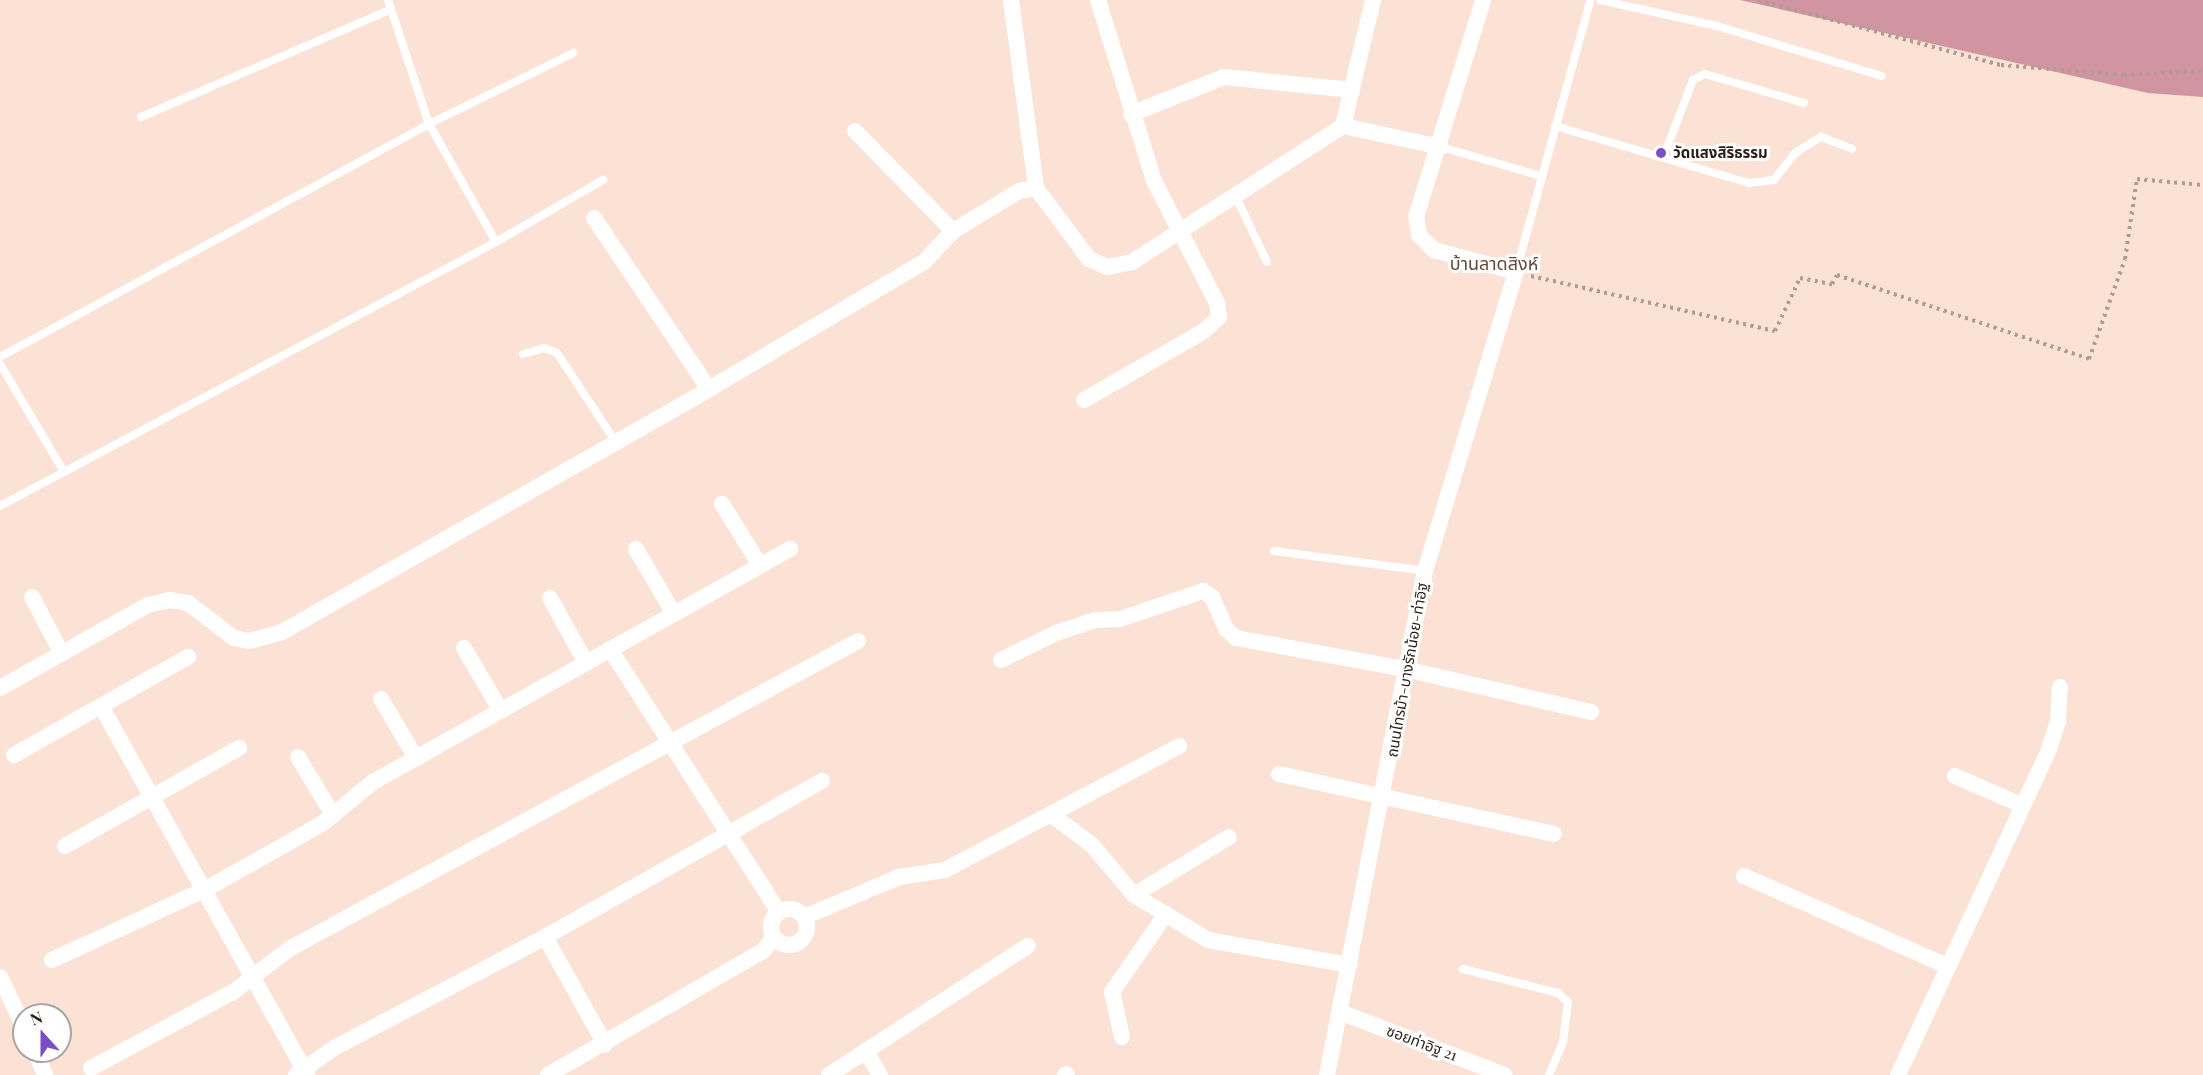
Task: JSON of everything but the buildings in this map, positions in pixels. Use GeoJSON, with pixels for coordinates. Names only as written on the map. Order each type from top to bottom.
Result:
{"type":"FeatureCollection","features":[{"type":"Feature","properties":{"kind":"street"},"geometry":{"type":"LineString","coordinates":[[1011,0],[1036,188],[1089,259],[1107,267],[1132,262],[1343,126],[1373,0]]}},
{"type":"Feature","properties":{"kind":"street"},"geometry":{"type":"LineString","coordinates":[[1084,400],[1204,331],[1219,317],[1217,303],[1154,182],[1131,114],[1098,0]]}},
{"type":"Feature","properties":{"kind":"street"},"geometry":{"type":"LineString","coordinates":[[1483,0],[1441,147],[1416,217],[1419,235],[1434,250],[1516,272]]}},
{"type":"Feature","properties":{"kind":"street"},"geometry":{"type":"LineString","coordinates":[[1131,114],[1214,80],[1238,76],[1352,90]]}},
{"type":"Feature","properties":{"kind":"street"},"geometry":{"type":"LineString","coordinates":[[1343,126],[1441,147]]}},
{"type":"Feature","properties":{"kind":"street"},"geometry":{"type":"LineString","coordinates":[[855,131],[953,231]]}},
{"type":"Feature","properties":{"kind":"street"},"geometry":{"type":"LineString","coordinates":[[0,688],[148,605],[170,600],[188,603],[234,638],[249,640],[282,632],[709,389],[924,262],[953,231],[1018,191],[1036,188]]}},
{"type":"Feature","properties":{"kind":"street"},"geometry":{"type":"LineString","coordinates":[[594,218],[709,389]]}},
{"type":"Feature","properties":{"kind":"street","name":"ถนนไทรม้า-บางรักน้อย-ท่าอิฐ"},"geometry":{"type":"LineString","coordinates":[[1327,1075],[1384,793],[1405,669],[1425,571],[1516,272]]}},
{"type":"Feature","properties":{"kind":"street"},"geometry":{"type":"LineString","coordinates":[[722,504],[760,565]]}},
{"type":"Feature","properties":{"kind":"street"},"geometry":{"type":"LineString","coordinates":[[636,549],[674,614]]}},
{"type":"Feature","properties":{"kind":"street"},"geometry":{"type":"LineString","coordinates":[[52,960],[206,889],[333,815],[373,782],[790,549]]}},
{"type":"Feature","properties":{"kind":"street"},"geometry":{"type":"LineString","coordinates":[[1001,660],[1056,633],[1095,620],[1120,619],[1203,591],[1212,597],[1226,629],[1236,638],[1405,669],[1592,712]]}},
{"type":"Feature","properties":{"kind":"street"},"geometry":{"type":"LineString","coordinates":[[32,597],[62,654]]}},
{"type":"Feature","properties":{"kind":"street"},"geometry":{"type":"LineString","coordinates":[[550,598],[586,663]]}},
{"type":"Feature","properties":{"kind":"street"},"geometry":{"type":"LineString","coordinates":[[91,1068],[254,978],[289,949],[671,746],[858,641]]}},
{"type":"Feature","properties":{"kind":"street"},"geometry":{"type":"LineString","coordinates":[[464,648],[501,711]]}},
{"type":"Feature","properties":{"kind":"street"},"geometry":{"type":"LineString","coordinates":[[610,649],[779,912]]}},
{"type":"Feature","properties":{"kind":"street"},"geometry":{"type":"LineString","coordinates":[[14,755],[188,657]]}},
{"type":"Feature","properties":{"kind":"street"},"geometry":{"type":"LineString","coordinates":[[1898,1075],[2058,721],[2060,687]]}},
{"type":"Feature","properties":{"kind":"street"},"geometry":{"type":"LineString","coordinates":[[381,699],[416,758]]}},
{"type":"Feature","properties":{"kind":"street"},"geometry":{"type":"LineString","coordinates":[[101,706],[151,798],[206,889],[302,1073],[822,781]]}},
{"type":"Feature","properties":{"kind":"street"},"geometry":{"type":"LineString","coordinates":[[804,917],[899,877],[945,870],[1179,746]]}},
{"type":"Feature","properties":{"kind":"street"},"geometry":{"type":"LineString","coordinates":[[65,846],[239,748]]}},
{"type":"Feature","properties":{"kind":"street"},"geometry":{"type":"LineString","coordinates":[[298,757],[333,815]]}},
{"type":"Feature","properties":{"kind":"street"},"geometry":{"type":"LineString","coordinates":[[1279,774],[1384,793],[1554,834]]}},
{"type":"Feature","properties":{"kind":"street"},"geometry":{"type":"LineString","coordinates":[[1955,776],[2019,804]]}},
{"type":"Feature","properties":{"kind":"street"},"geometry":{"type":"LineString","coordinates":[[1052,815],[1092,845],[1134,895],[1208,940],[1350,965]]}},
{"type":"Feature","properties":{"kind":"street"},"geometry":{"type":"LineString","coordinates":[[1134,895],[1229,837]]}},
{"type":"Feature","properties":{"kind":"street"},"geometry":{"type":"LineString","coordinates":[[1744,876],[1947,966]]}},
{"type":"Feature","properties":{"kind":"street"},"geometry":{"type":"LineString","coordinates":[[790,909],[804,917],[807,932],[801,941],[785,945],[774,937],[772,924],[779,912],[790,909]]}},
{"type":"Feature","properties":{"kind":"street"},"geometry":{"type":"LineString","coordinates":[[1122,1037],[1112,992],[1166,914]]}},
{"type":"Feature","properties":{"kind":"street"},"geometry":{"type":"LineString","coordinates":[[545,937],[605,1044]]}},
{"type":"Feature","properties":{"kind":"street"},"geometry":{"type":"LineString","coordinates":[[548,1075],[763,951],[774,937]]}},
{"type":"Feature","properties":{"kind":"street"},"geometry":{"type":"LineString","coordinates":[[829,1075],[1028,946]]}},
{"type":"Feature","properties":{"kind":"street"},"geometry":{"type":"LineString","coordinates":[[2,984],[12,1004]]}},
{"type":"Feature","properties":{"kind":"street","name":"ซอยท่าอิฐ 21"},"geometry":{"type":"LineString","coordinates":[[1340,1012],[1504,1075]]}},
{"type":"Feature","properties":{"kind":"street"},"geometry":{"type":"LineString","coordinates":[[866,1051],[880,1075]]}},
{"type":"Feature","properties":{"kind":"lane"},"geometry":{"type":"LineString","coordinates":[[388,0],[389,10],[429,124],[496,243]]}},
{"type":"Feature","properties":{"kind":"lane"},"geometry":{"type":"LineString","coordinates":[[1600,0],[1717,26],[1882,76]]}},
{"type":"Feature","properties":{"kind":"lane"},"geometry":{"type":"LineString","coordinates":[[1516,272],[1590,2]]}},
{"type":"Feature","properties":{"kind":"lane"},"geometry":{"type":"LineString","coordinates":[[141,117],[389,10]]}},
{"type":"Feature","properties":{"kind":"lane"},"geometry":{"type":"LineString","coordinates":[[0,357],[429,124],[573,53]]}},
{"type":"Feature","properties":{"kind":"lane"},"geometry":{"type":"LineString","coordinates":[[1663,158],[1693,80],[1705,74],[1804,103]]}},
{"type":"Feature","properties":{"kind":"lane"},"geometry":{"type":"LineString","coordinates":[[1555,126],[1749,183],[1766,183],[1781,176],[1809,142],[1821,137],[1852,149]]}},
{"type":"Feature","properties":{"kind":"lane"},"geometry":{"type":"LineString","coordinates":[[1441,147],[1541,176]]}},
{"type":"Feature","properties":{"kind":"lane"},"geometry":{"type":"LineString","coordinates":[[0,506],[496,243],[603,180]]}},
{"type":"Feature","properties":{"kind":"lane"},"geometry":{"type":"LineString","coordinates":[[1235,195],[1267,262]]}},
{"type":"Feature","properties":{"kind":"lane"},"geometry":{"type":"LineString","coordinates":[[523,354],[544,348],[557,353],[615,441]]}},
{"type":"Feature","properties":{"kind":"lane"},"geometry":{"type":"LineString","coordinates":[[0,364],[64,472]]}},
{"type":"Feature","properties":{"kind":"lane"},"geometry":{"type":"LineString","coordinates":[[1274,550],[1425,571]]}},
{"type":"Feature","properties":{"kind":"lane"},"geometry":{"type":"LineString","coordinates":[[1463,969],[1558,993],[1568,1002],[1563,1042],[1549,1075]]}},
{"type":"Feature","properties":{"kind":"path"},"geometry":{"type":"LineString","coordinates":[[1758,0],[2001,65],[2124,75],[2203,71]]}},
{"type":"Feature","properties":{"kind":"path"},"geometry":{"type":"LineString","coordinates":[[1516,272],[1776,331],[1800,278],[1832,284],[1837,275],[2090,358],[2125,259],[2137,179],[2203,185]]}},
{"type":"Feature","properties":{"kind":"shaded area"},"geometry":{"type":"Polygon","coordinates":[[[1740,0],[2203,0],[2203,97],[2148,93],[1740,0]]]}},
{"type":"Feature","properties":{"kind":"place","name":"วัดแสงสิริธรรม"},"geometry":{"type":"Point","coordinates":[1661,153]}},
{"type":"Feature","properties":{"kind":"district","name":"บ้านลาดสิงห์"},"geometry":{"type":"Point","coordinates":[1494,263]}}]}
